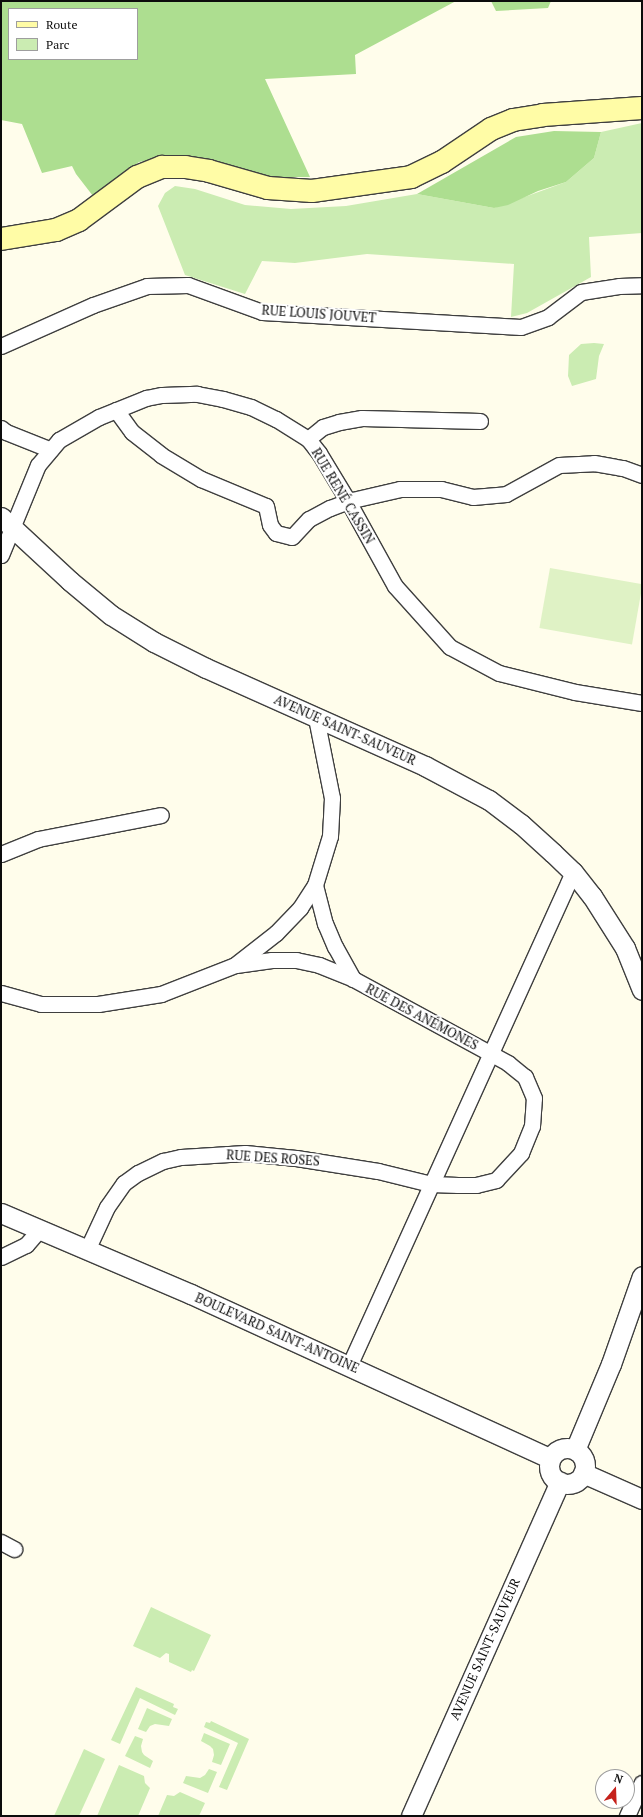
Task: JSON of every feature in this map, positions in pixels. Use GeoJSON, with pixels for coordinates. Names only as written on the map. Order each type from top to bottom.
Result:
{"type":"FeatureCollection","features":[{"type":"Feature","properties":{"kind":"main road"},"geometry":{"type":"LineString","coordinates":[[1,238],[56,230],[79,220],[137,177],[162,167],[186,167],[209,171],[268,188],[312,192],[411,177],[442,162],[491,129],[513,120],[543,115],[642,108]]}},
{"type":"Feature","properties":{"kind":"street","name":"RUE LOUIS JOUVET"},"geometry":{"type":"LineString","coordinates":[[1,346],[93,305],[147,286],[188,285],[262,312],[521,327],[548,317],[581,292],[619,286],[642,285]]}},
{"type":"Feature","properties":{"kind":"street","name":"RUE RENÉ CASSIN"},"geometry":{"type":"LineString","coordinates":[[1,555],[7,523],[38,465],[59,440],[99,417],[146,398],[196,394],[223,399],[251,407],[276,419],[308,440],[319,453],[348,501],[395,586],[450,647],[499,673],[641,707]]}},
{"type":"Feature","properties":{"kind":"street"},"geometry":{"type":"LineString","coordinates":[[116,410],[132,432],[161,455],[201,479],[266,506],[270,525],[276,533],[292,537],[309,519],[330,508],[348,501],[400,489],[441,489],[473,497],[506,494],[558,465],[594,463],[623,468],[637,473]]}},
{"type":"Feature","properties":{"kind":"street"},"geometry":{"type":"LineString","coordinates":[[308,440],[323,427],[339,422],[362,418],[480,421]]}},
{"type":"Feature","properties":{"kind":"street"},"geometry":{"type":"LineString","coordinates":[[1,428],[6,432],[51,450]]}},
{"type":"Feature","properties":{"kind":"street","name":"AVENUE SAINT-SAUVEUR"},"geometry":{"type":"LineString","coordinates":[[7,523],[76,586],[111,615],[154,642],[206,668],[425,766],[489,800],[521,824],[573,872],[592,896],[625,948],[642,990]]}},
{"type":"Feature","properties":{"kind":"street","name":"RUE DES ANÉMONES"},"geometry":{"type":"LineString","coordinates":[[235,965],[276,933],[300,908],[315,885],[330,836],[332,798],[316,718]]}},
{"type":"Feature","properties":{"kind":"street"},"geometry":{"type":"LineString","coordinates":[[1,854],[38,839],[161,816]]}},
{"type":"Feature","properties":{"kind":"street"},"geometry":{"type":"LineString","coordinates":[[349,1366],[573,872]]}},
{"type":"Feature","properties":{"kind":"street","name":"RUE DES ANÉMONES"},"geometry":{"type":"LineString","coordinates":[[315,885],[325,924],[335,947],[353,979]]}},
{"type":"Feature","properties":{"kind":"street","name":"RUE DES ANÉMONES"},"geometry":{"type":"LineString","coordinates":[[1,993],[41,1004],[98,1004],[161,994],[235,965],[272,960],[296,960],[319,964],[353,979],[514,1066],[524,1077],[534,1098],[532,1126],[521,1153],[496,1180],[476,1185],[431,1184]]}},
{"type":"Feature","properties":{"kind":"street","name":"RUE DES ROSES"},"geometry":{"type":"LineString","coordinates":[[87,1250],[107,1207],[124,1184],[138,1173],[163,1161],[181,1157],[245,1154],[296,1158],[378,1171],[431,1184]]}},
{"type":"Feature","properties":{"kind":"street","name":"BOULEVARD SAINT-ANTOINE"},"geometry":{"type":"LineString","coordinates":[[1,1213],[191,1294],[550,1458]]}},
{"type":"Feature","properties":{"kind":"street"},"geometry":{"type":"LineString","coordinates":[[1,1257],[26,1244],[39,1230]]}},
{"type":"Feature","properties":{"kind":"street"},"geometry":{"type":"LineString","coordinates":[[575,1450],[611,1364],[642,1276]]}},
{"type":"Feature","properties":{"kind":"street"},"geometry":{"type":"LineString","coordinates":[[562,1448],[575,1450],[583,1459],[585,1465],[583,1473],[576,1481],[571,1483],[560,1482],[550,1473],[548,1467],[550,1458],[556,1451],[562,1448]]}},
{"type":"Feature","properties":{"kind":"street"},"geometry":{"type":"LineString","coordinates":[[583,1473],[642,1499]]}},
{"type":"Feature","properties":{"kind":"street","name":"AVENUE SAINT-SAUVEUR"},"geometry":{"type":"LineString","coordinates":[[411,1816],[560,1482]]}},
{"type":"Feature","properties":{"kind":"street"},"geometry":{"type":"LineString","coordinates":[[627,1816],[642,1783]]}},
{"type":"Feature","properties":{"kind":"green space"},"geometry":{"type":"Polygon","coordinates":[[[1,1],[456,1],[355,55],[356,74],[265,79],[310,177],[273,177],[176,155],[139,162],[93,196],[76,174],[72,166],[42,173],[22,124],[1,120],[1,1]]]}},
{"type":"Feature","properties":{"kind":"green space"},"geometry":{"type":"Polygon","coordinates":[[[491,1],[551,1],[548,8],[496,11],[491,1]]]}},
{"type":"Feature","properties":{"kind":"green space"},"geometry":{"type":"Polygon","coordinates":[[[642,123],[642,233],[589,237],[591,277],[527,313],[511,317],[514,264],[367,254],[295,263],[262,261],[245,294],[185,275],[158,206],[165,193],[175,186],[195,189],[245,205],[291,209],[346,206],[417,194],[494,208],[566,182],[594,158],[601,132],[642,123]]]}},
{"type":"Feature","properties":{"kind":"green space"},"geometry":{"type":"Polygon","coordinates":[[[554,131],[601,132],[594,158],[566,182],[538,191],[508,205],[494,208],[417,194],[516,137],[554,131]]]}},
{"type":"Feature","properties":{"kind":"green space"},"geometry":{"type":"Polygon","coordinates":[[[581,344],[604,344],[599,356],[596,379],[572,386],[568,376],[569,355],[581,344]]]}},
{"type":"Feature","properties":{"kind":"green space"},"geometry":{"type":"Polygon","coordinates":[[[550,568],[642,584],[632,644],[539,628],[550,568]]]}},
{"type":"Feature","properties":{"kind":"green space"},"geometry":{"type":"Polygon","coordinates":[[[151,1607],[211,1635],[194,1671],[192,1670],[191,1672],[169,1662],[169,1654],[166,1653],[160,1658],[133,1646],[151,1607]]]}},
{"type":"Feature","properties":{"kind":"green space"},"geometry":{"type":"Polygon","coordinates":[[[136,1687],[174,1704],[173,1707],[178,1709],[175,1715],[140,1698],[120,1744],[111,1740],[136,1687]]]}},
{"type":"Feature","properties":{"kind":"green space"},"geometry":{"type":"Polygon","coordinates":[[[147,1708],[172,1719],[169,1726],[155,1724],[150,1726],[146,1732],[138,1729],[147,1708]]]}},
{"type":"Feature","properties":{"kind":"green space"},"geometry":{"type":"Polygon","coordinates":[[[211,1721],[249,1739],[227,1790],[219,1787],[238,1743],[204,1727],[206,1722],[210,1723],[211,1721]]]}},
{"type":"Feature","properties":{"kind":"green space"},"geometry":{"type":"Polygon","coordinates":[[[204,1733],[230,1744],[221,1765],[212,1762],[214,1755],[213,1749],[201,1741],[204,1733]]]}},
{"type":"Feature","properties":{"kind":"green space"},"geometry":{"type":"Polygon","coordinates":[[[135,1736],[143,1739],[141,1746],[142,1752],[153,1761],[150,1768],[125,1756],[135,1736]]]}},
{"type":"Feature","properties":{"kind":"green space"},"geometry":{"type":"Polygon","coordinates":[[[84,1749],[105,1759],[79,1816],[54,1816],[84,1749]]]}},
{"type":"Feature","properties":{"kind":"green space"},"geometry":{"type":"Polygon","coordinates":[[[119,1765],[144,1776],[145,1783],[150,1788],[138,1816],[97,1816],[119,1765]]]}},
{"type":"Feature","properties":{"kind":"green space"},"geometry":{"type":"Polygon","coordinates":[[[209,1769],[217,1772],[208,1793],[183,1783],[186,1776],[200,1778],[205,1775],[209,1769]]]}},
{"type":"Feature","properties":{"kind":"green space"},"geometry":{"type":"Polygon","coordinates":[[[180,1792],[205,1803],[199,1816],[158,1816],[167,1795],[174,1796],[180,1792]]]}}]}
